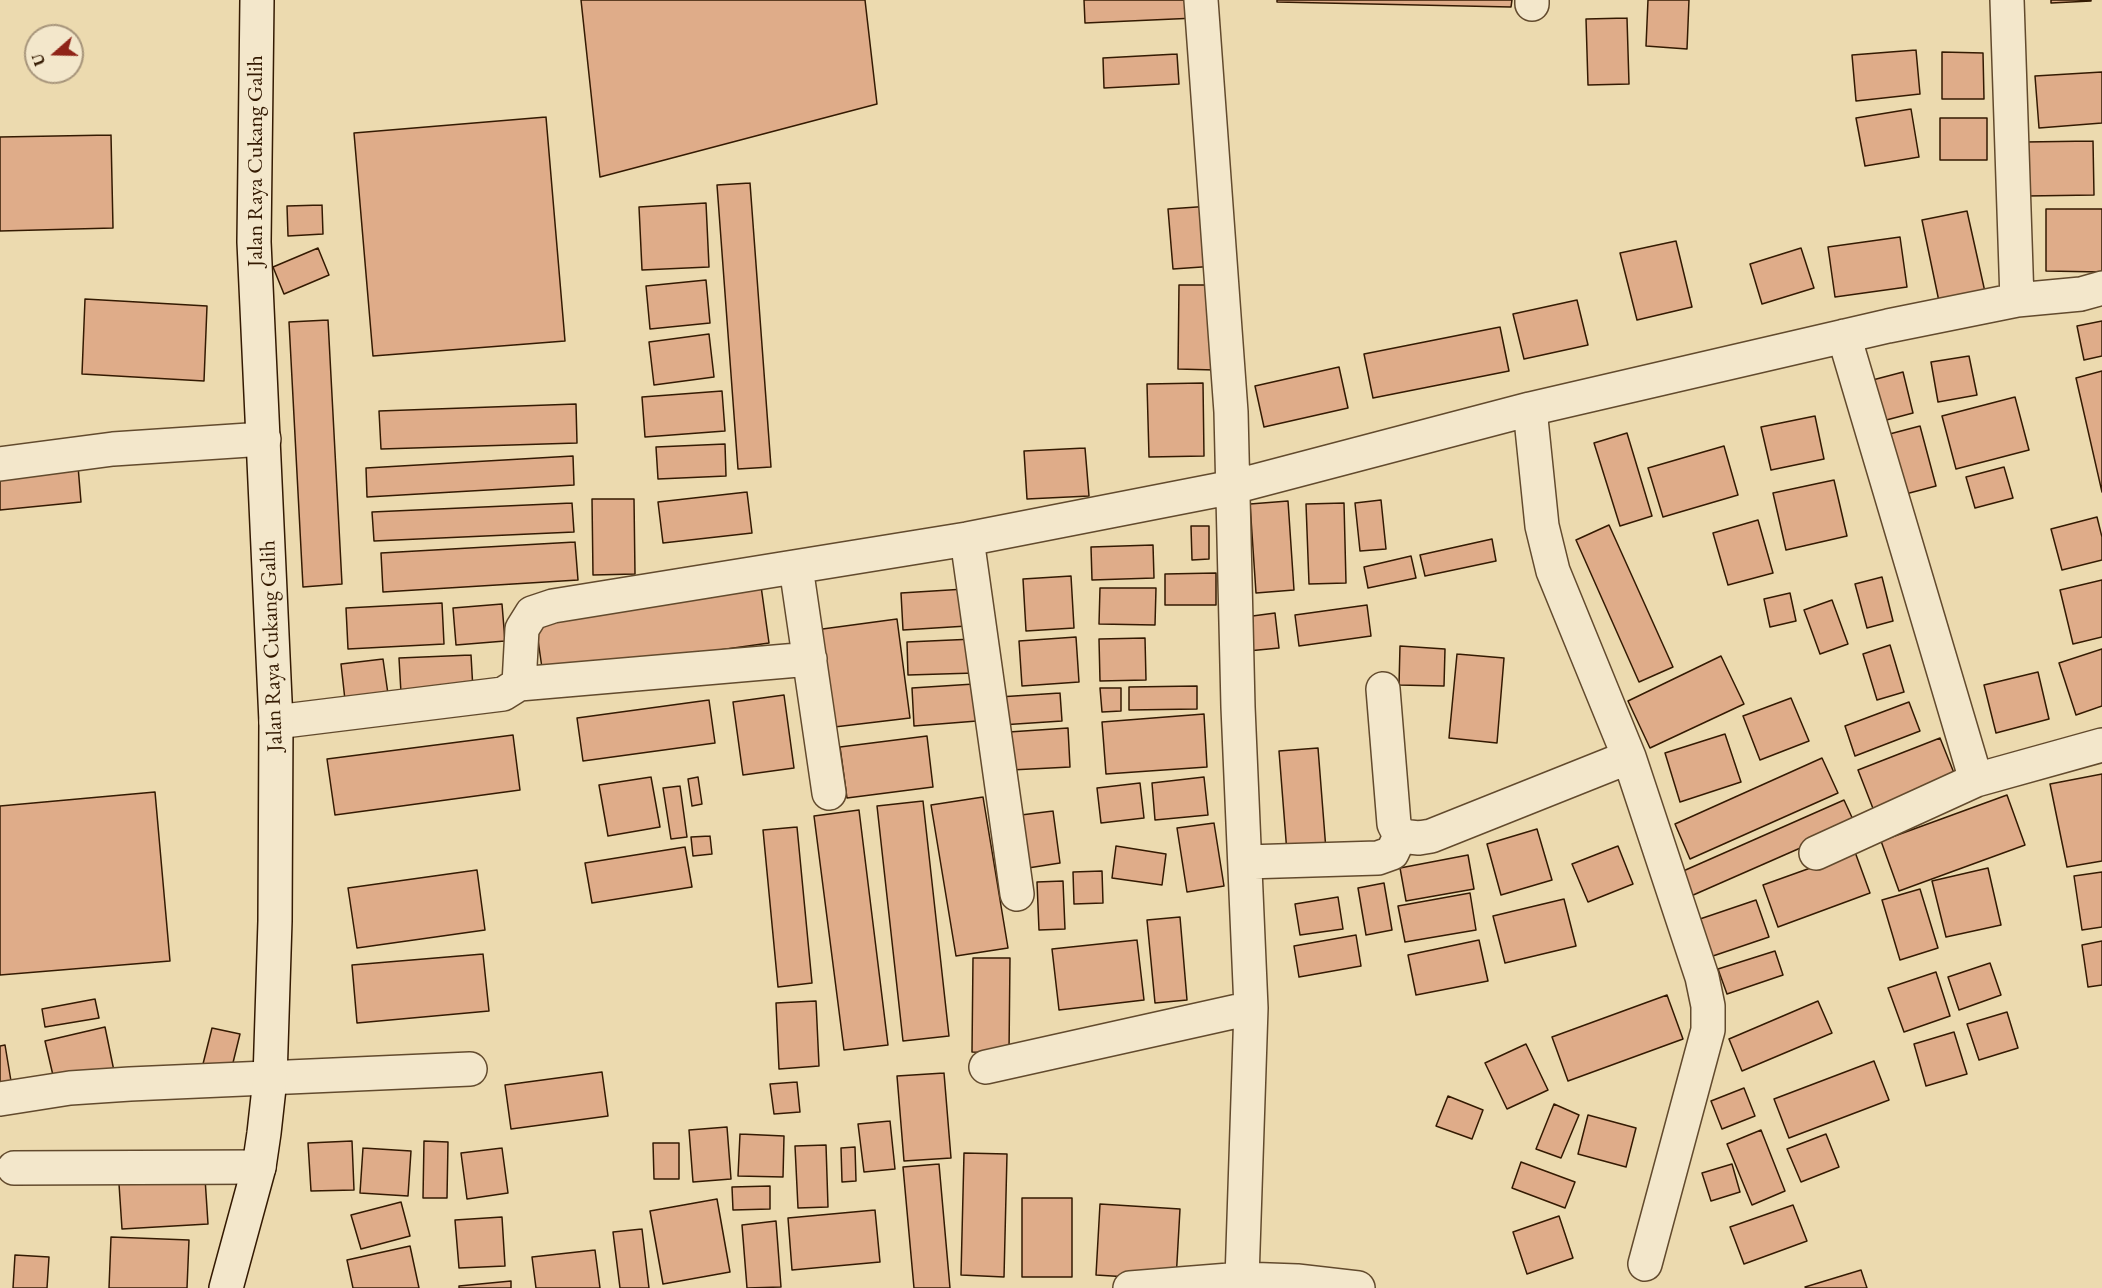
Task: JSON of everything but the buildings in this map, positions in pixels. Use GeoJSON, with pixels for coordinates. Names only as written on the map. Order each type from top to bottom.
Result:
{"type":"FeatureCollection","features":[{"type":"Feature","properties":{"kind":"street","name":"Jalan Raya Cukang Galih"},"geometry":{"type":"LineString","coordinates":[[226,1288],[259,1167],[270,1079],[275,921],[276,722],[254,242],[257,0]]}},
{"type":"Feature","properties":{"kind":"street"},"geometry":{"type":"LineString","coordinates":[[1202,0],[1231,412],[1238,707],[1251,1008],[1242,1279]]}},
{"type":"Feature","properties":{"kind":"street"},"geometry":{"type":"LineString","coordinates":[[2007,0],[2017,300]]}},
{"type":"Feature","properties":{"kind":"street"},"geometry":{"type":"LineString","coordinates":[[519,684],[522,629],[532,613],[553,606],[967,539],[1233,487],[1530,409],[1844,336],[2017,300],[2081,294],[2102,288]]}},
{"type":"Feature","properties":{"kind":"street"},"geometry":{"type":"LineString","coordinates":[[1844,336],[1976,780]]}},
{"type":"Feature","properties":{"kind":"street"},"geometry":{"type":"LineString","coordinates":[[1530,409],[1542,526],[1553,571],[1629,757],[1702,977],[1708,1006],[1708,1030],[1645,1264]]}},
{"type":"Feature","properties":{"kind":"street"},"geometry":{"type":"LineString","coordinates":[[0,464],[113,449],[264,439]]}},
{"type":"Feature","properties":{"kind":"street"},"geometry":{"type":"LineString","coordinates":[[967,539],[1017,894]]}},
{"type":"Feature","properties":{"kind":"street"},"geometry":{"type":"LineString","coordinates":[[796,567],[829,793]]}},
{"type":"Feature","properties":{"kind":"street"},"geometry":{"type":"LineString","coordinates":[[276,722],[482,699],[503,694],[519,684],[810,659]]}},
{"type":"Feature","properties":{"kind":"street"},"geometry":{"type":"LineString","coordinates":[[1383,689],[1394,824],[1400,836]]}},
{"type":"Feature","properties":{"kind":"street"},"geometry":{"type":"LineString","coordinates":[[1816,853],[1976,780],[2102,745]]}},
{"type":"Feature","properties":{"kind":"street"},"geometry":{"type":"LineString","coordinates":[[1400,836],[1419,838],[1431,836],[1629,757]]}},
{"type":"Feature","properties":{"kind":"street"},"geometry":{"type":"LineString","coordinates":[[1246,862],[1378,858],[1392,853],[1400,836]]}},
{"type":"Feature","properties":{"kind":"street"},"geometry":{"type":"LineString","coordinates":[[986,1067],[1251,1008]]}},
{"type":"Feature","properties":{"kind":"street"},"geometry":{"type":"LineString","coordinates":[[0,1099],[70,1088],[470,1068]]}},
{"type":"Feature","properties":{"kind":"street"},"geometry":{"type":"LineString","coordinates":[[15,1168],[259,1167]]}},
{"type":"Feature","properties":{"kind":"street"},"geometry":{"type":"LineString","coordinates":[[1130,1288],[1242,1279],[1297,1281],[1358,1288]]}}]}
